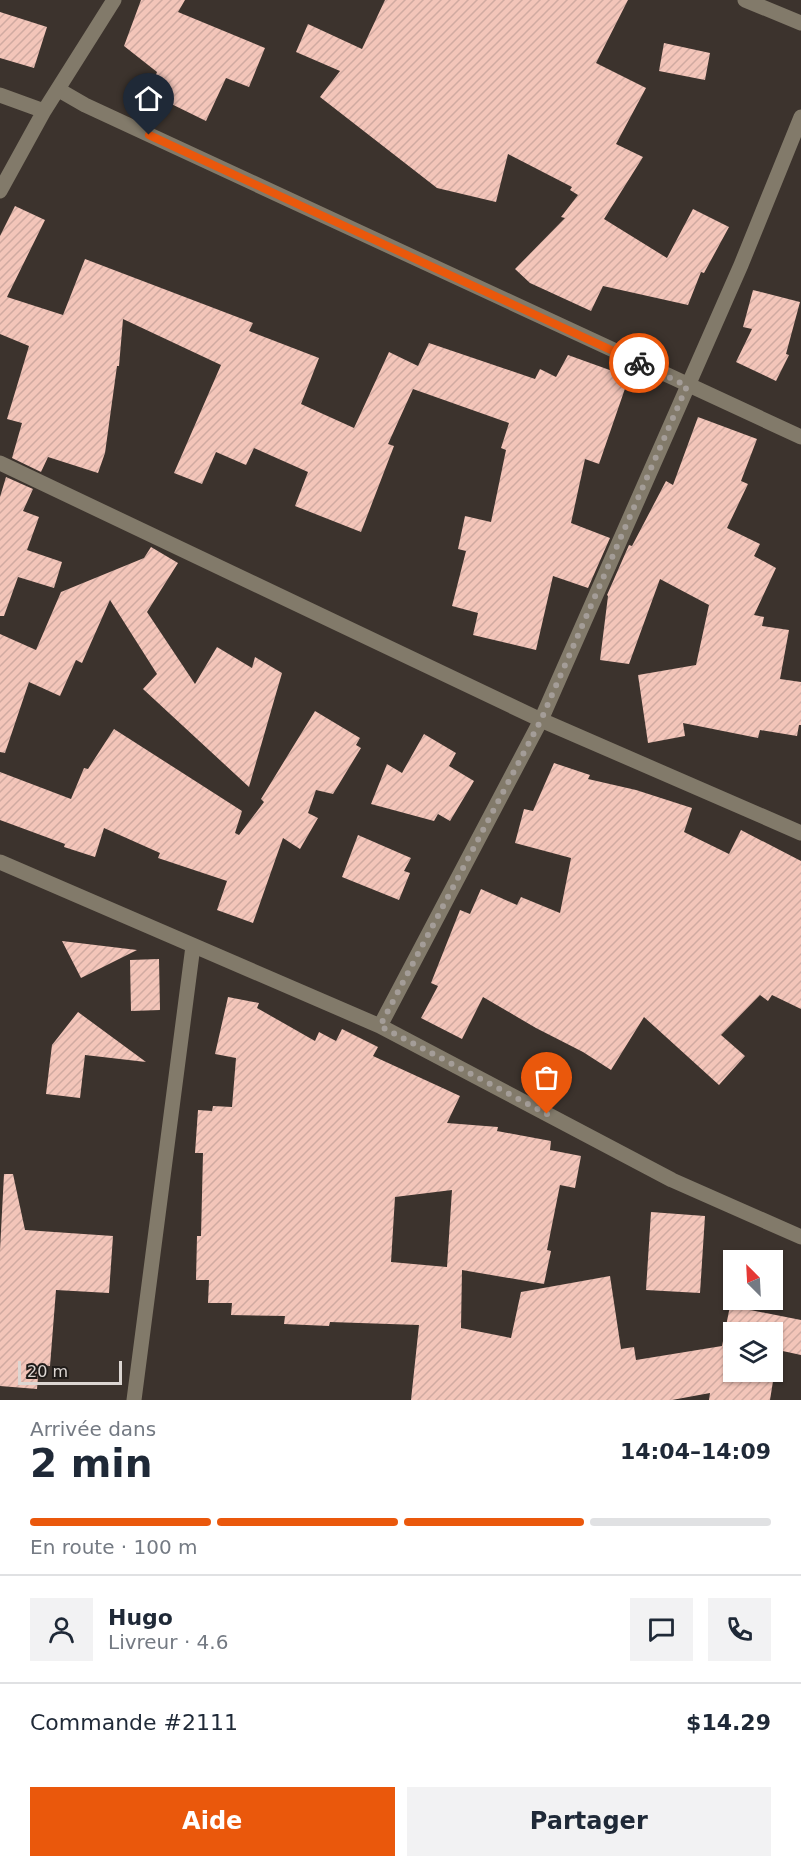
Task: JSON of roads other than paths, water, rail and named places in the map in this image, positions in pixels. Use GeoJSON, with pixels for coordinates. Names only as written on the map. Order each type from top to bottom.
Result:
{"type":"FeatureCollection","features":[{"type":"Feature","properties":{"kind":"street"},"geometry":{"type":"LineString","coordinates":[[0,191],[44,111],[114,0]]}},
{"type":"Feature","properties":{"kind":"street"},"geometry":{"type":"LineString","coordinates":[[745,0],[801,23]]}},
{"type":"Feature","properties":{"kind":"street"},"geometry":{"type":"LineString","coordinates":[[59,90],[95,110],[801,437]]}},
{"type":"Feature","properties":{"kind":"street"},"geometry":{"type":"LineString","coordinates":[[0,95],[44,111]]}},
{"type":"Feature","properties":{"kind":"street"},"geometry":{"type":"LineString","coordinates":[[380,1026],[541,720],[741,264],[801,117]]}},
{"type":"Feature","properties":{"kind":"street"},"geometry":{"type":"LineString","coordinates":[[0,462],[541,720],[801,833]]}},
{"type":"Feature","properties":{"kind":"street"},"geometry":{"type":"LineString","coordinates":[[0,862],[380,1026],[672,1180],[801,1237]]}},
{"type":"Feature","properties":{"kind":"street"},"geometry":{"type":"LineString","coordinates":[[134,1400],[193,946]]}}]}
